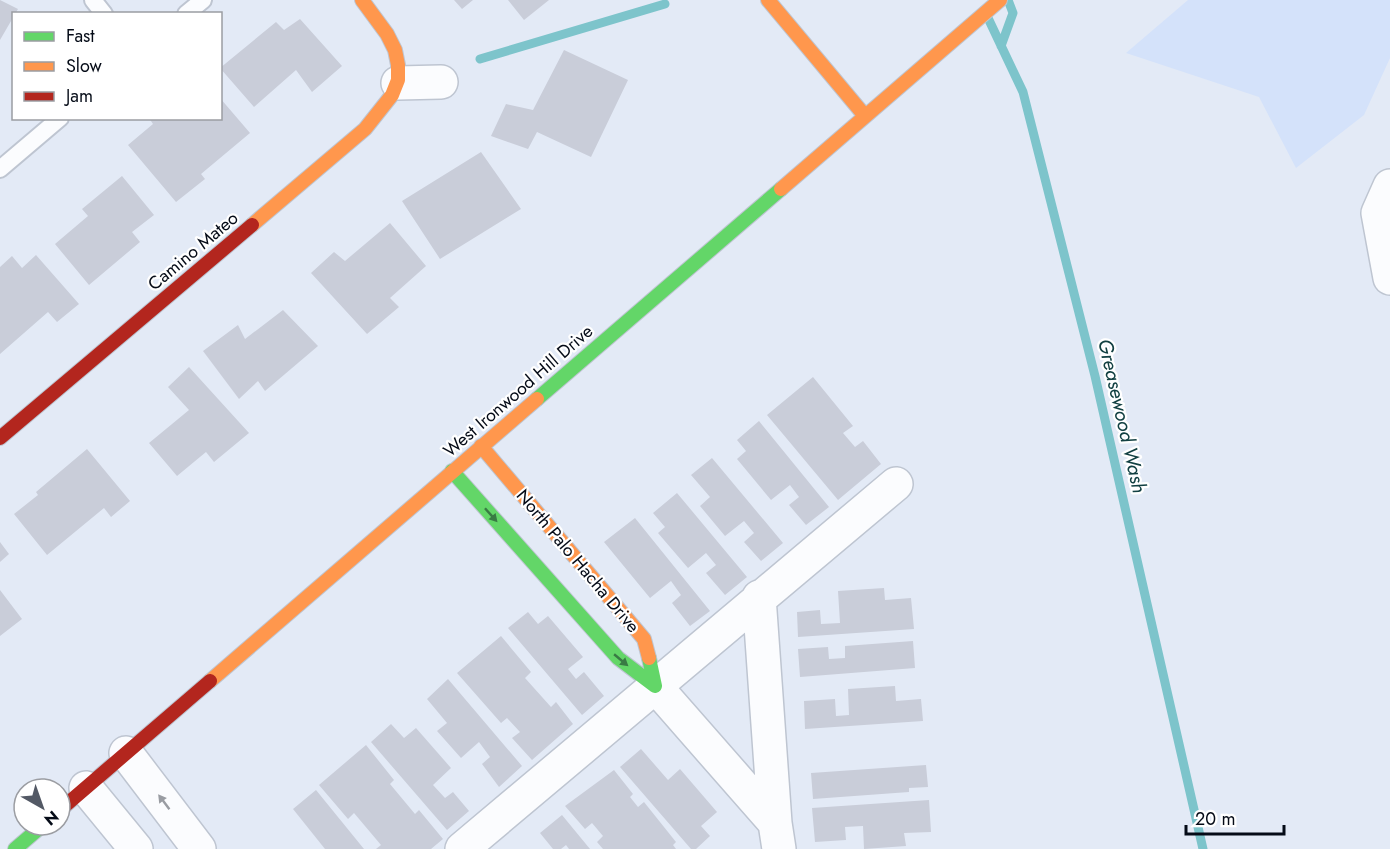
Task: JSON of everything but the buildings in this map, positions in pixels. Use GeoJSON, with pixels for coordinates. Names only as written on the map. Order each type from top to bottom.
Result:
{"type":"FeatureCollection","features":[{"type":"Feature","properties":{"kind":"street"},"geometry":{"type":"LineString","coordinates":[[362,0],[390,36],[395,51],[398,83],[441,82]]}},
{"type":"Feature","properties":{"kind":"street"},"geometry":{"type":"LineString","coordinates":[[768,0],[866,116]]}},
{"type":"Feature","properties":{"kind":"street","name":"West Ironwood Hill Drive"},"geometry":{"type":"LineString","coordinates":[[72,800],[1000,0]]}},
{"type":"Feature","properties":{"kind":"street","name":"Camino Mateo"},"geometry":{"type":"LineString","coordinates":[[0,438],[365,129],[388,106],[398,83]]}},
{"type":"Feature","properties":{"kind":"street"},"geometry":{"type":"LineString","coordinates":[[1390,186],[1378,213],[1390,278]]}},
{"type":"Feature","properties":{"kind":"street","name":"North Palo Hacha Drive"},"geometry":{"type":"LineString","coordinates":[[481,446],[586,596],[618,658],[656,686],[777,836]]}},
{"type":"Feature","properties":{"kind":"street","name":"North Palo Hacha Drive"},"geometry":{"type":"LineString","coordinates":[[452,471],[586,596],[644,639],[656,686]]}},
{"type":"Feature","properties":{"kind":"street"},"geometry":{"type":"LineString","coordinates":[[462,849],[896,484]]}},
{"type":"Feature","properties":{"kind":"street","name":"North Palo Hacha Drive"},"geometry":{"type":"LineString","coordinates":[[759,597],[777,836]]}},
{"type":"Feature","properties":{"kind":"street"},"geometry":{"type":"LineString","coordinates":[[126,753],[199,849]]}},
{"type":"Feature","properties":{"kind":"street"},"geometry":{"type":"LineString","coordinates":[[86,788],[136,849]]}},
{"type":"Feature","properties":{"kind":"street"},"geometry":{"type":"LineString","coordinates":[[15,849],[29,837]]}},
{"type":"Feature","properties":{"kind":"lane"},"geometry":{"type":"LineString","coordinates":[[93,0],[102,12]]}},
{"type":"Feature","properties":{"kind":"lane"},"geometry":{"type":"LineString","coordinates":[[188,12],[203,0]]}},
{"type":"Feature","properties":{"kind":"lane"},"geometry":{"type":"LineString","coordinates":[[0,169],[58,120]]}},
{"type":"Feature","properties":{"kind":"shaded area"},"geometry":{"type":"Polygon","coordinates":[[[1188,0],[1390,0],[1390,58],[1364,115],[1296,168],[1259,97],[1126,53],[1188,0]]]}},
{"type":"Feature","properties":{"kind":"waterway"},"geometry":{"type":"LineString","coordinates":[[1001,46],[1013,13],[1008,0]]}},
{"type":"Feature","properties":{"kind":"waterway"},"geometry":{"type":"LineString","coordinates":[[480,59],[665,4]]}},
{"type":"Feature","properties":{"kind":"waterway","name":"Greasewood Wash"},"geometry":{"type":"LineString","coordinates":[[988,18],[1023,92],[1095,376],[1203,849]]}},
{"type":"Feature","properties":{"kind":"traffic: fast"},"geometry":{"type":"LineString","coordinates":[[537,399],[781,189]]}},
{"type":"Feature","properties":{"kind":"traffic: fast"},"geometry":{"type":"LineString","coordinates":[[452,471],[618,658],[655,686],[649,658]]}},
{"type":"Feature","properties":{"kind":"traffic: fast"},"geometry":{"type":"LineString","coordinates":[[15,849],[29,837]]}},
{"type":"Feature","properties":{"kind":"traffic: slow"},"geometry":{"type":"LineString","coordinates":[[252,225],[365,129],[392,95],[398,80],[395,50],[387,34],[362,0]]}},
{"type":"Feature","properties":{"kind":"traffic: slow"},"geometry":{"type":"LineString","coordinates":[[768,0],[865,116]]}},
{"type":"Feature","properties":{"kind":"traffic: slow"},"geometry":{"type":"LineString","coordinates":[[781,189],[1000,0]]}},
{"type":"Feature","properties":{"kind":"traffic: slow"},"geometry":{"type":"LineString","coordinates":[[210,681],[537,399]]}},
{"type":"Feature","properties":{"kind":"traffic: slow"},"geometry":{"type":"LineString","coordinates":[[481,446],[644,639],[649,658]]}},
{"type":"Feature","properties":{"kind":"traffic: jam"},"geometry":{"type":"LineString","coordinates":[[0,438],[252,225]]}},
{"type":"Feature","properties":{"kind":"traffic: jam"},"geometry":{"type":"LineString","coordinates":[[72,800],[210,681]]}}]}
